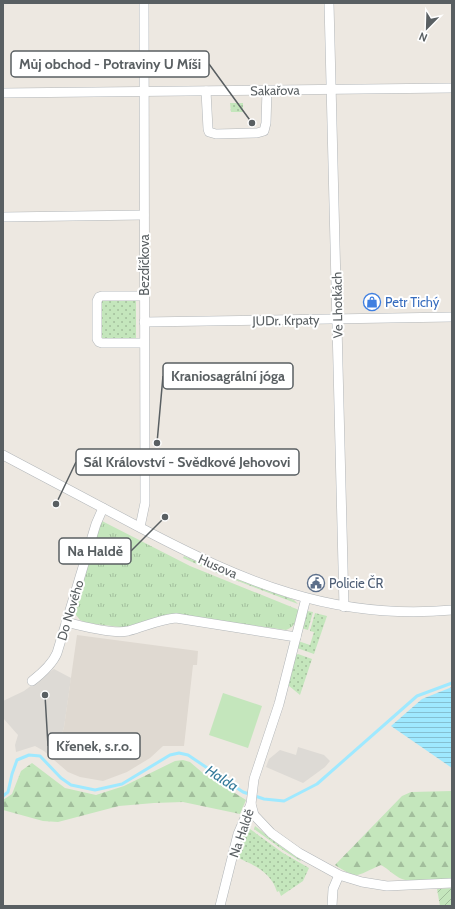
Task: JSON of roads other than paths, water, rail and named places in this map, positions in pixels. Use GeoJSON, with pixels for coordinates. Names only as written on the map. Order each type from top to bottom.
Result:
{"type":"FeatureCollection","features":[{"type":"Feature","properties":{"kind":"street","name":"Bezdíčkova"},"geometry":{"type":"LineString","coordinates":[[140,527],[145,503],[144,3]]}},
{"type":"Feature","properties":{"kind":"street","name":"Ve Lhotkách"},"geometry":{"type":"LineString","coordinates":[[329,3],[344,607]]}},
{"type":"Feature","properties":{"kind":"street","name":"Sakařova"},"geometry":{"type":"LineString","coordinates":[[3,94],[452,88]]}},
{"type":"Feature","properties":{"kind":"street"},"geometry":{"type":"LineString","coordinates":[[206,91],[208,129],[209,132],[216,134],[258,133],[264,131],[266,124],[267,90]]}},
{"type":"Feature","properties":{"kind":"street"},"geometry":{"type":"LineString","coordinates":[[3,217],[144,215]]}},
{"type":"Feature","properties":{"kind":"street"},"geometry":{"type":"LineString","coordinates":[[144,296],[100,296],[98,299],[97,308],[97,339],[102,343],[144,343]]}},
{"type":"Feature","properties":{"kind":"street","name":"JUDr. Krpaty"},"geometry":{"type":"LineString","coordinates":[[144,322],[452,318]]}},
{"type":"Feature","properties":{"kind":"street","name":"Husova"},"geometry":{"type":"LineString","coordinates":[[3,455],[202,559],[273,588],[344,607],[403,612],[452,610]]}},
{"type":"Feature","properties":{"kind":"street","name":"Do Nového"},"geometry":{"type":"LineString","coordinates":[[32,681],[54,658],[96,524],[103,508]]}},
{"type":"Feature","properties":{"kind":"street","name":"Na Haldě"},"geometry":{"type":"LineString","coordinates":[[220,906],[238,834],[251,804],[253,785],[280,704],[306,598]]}},
{"type":"Feature","properties":{"kind":"street"},"geometry":{"type":"LineString","coordinates":[[66,622],[122,631],[166,619],[176,618],[296,637]]}},
{"type":"Feature","properties":{"kind":"street"},"geometry":{"type":"LineString","coordinates":[[251,804],[254,815],[271,833],[303,856],[339,874],[360,881],[387,886],[452,883]]}},
{"type":"Feature","properties":{"kind":"street"},"geometry":{"type":"LineString","coordinates":[[332,906],[333,889],[339,874]]}},
{"type":"Feature","properties":{"kind":"water"},"geometry":{"type":"Polygon","coordinates":[[[452,687],[452,768],[391,726],[422,699],[452,687]]]}},
{"type":"Feature","properties":{"kind":"waterway","name":"Halda"},"geometry":{"type":"LineString","coordinates":[[3,796],[8,792],[17,760],[29,755],[40,756],[61,778],[71,785],[95,790],[122,784],[170,755],[179,753],[188,755],[243,792],[264,799],[284,801],[317,784],[417,696],[452,683]]}},
{"type":"Feature","properties":{"kind":"place","name":"Můj obchod - Potraviny U Míši"},"geometry":{"type":"Point","coordinates":[252,123]}},
{"type":"Feature","properties":{"kind":"place","name":"Petr Tichý"},"geometry":{"type":"Point","coordinates":[372,302]}},
{"type":"Feature","properties":{"kind":"place","name":"Kraniosagrální jóga"},"geometry":{"type":"Point","coordinates":[157,443]}},
{"type":"Feature","properties":{"kind":"place","name":"Sál Království - Svědkové Jehovovi"},"geometry":{"type":"Point","coordinates":[56,504]}},
{"type":"Feature","properties":{"kind":"place","name":"Na Haldě"},"geometry":{"type":"Point","coordinates":[165,517]}},
{"type":"Feature","properties":{"kind":"place","name":"Policie ČR"},"geometry":{"type":"Point","coordinates":[316,583]}},
{"type":"Feature","properties":{"kind":"place","name":"Křenek, s.r.o."},"geometry":{"type":"Point","coordinates":[45,695]}}]}
